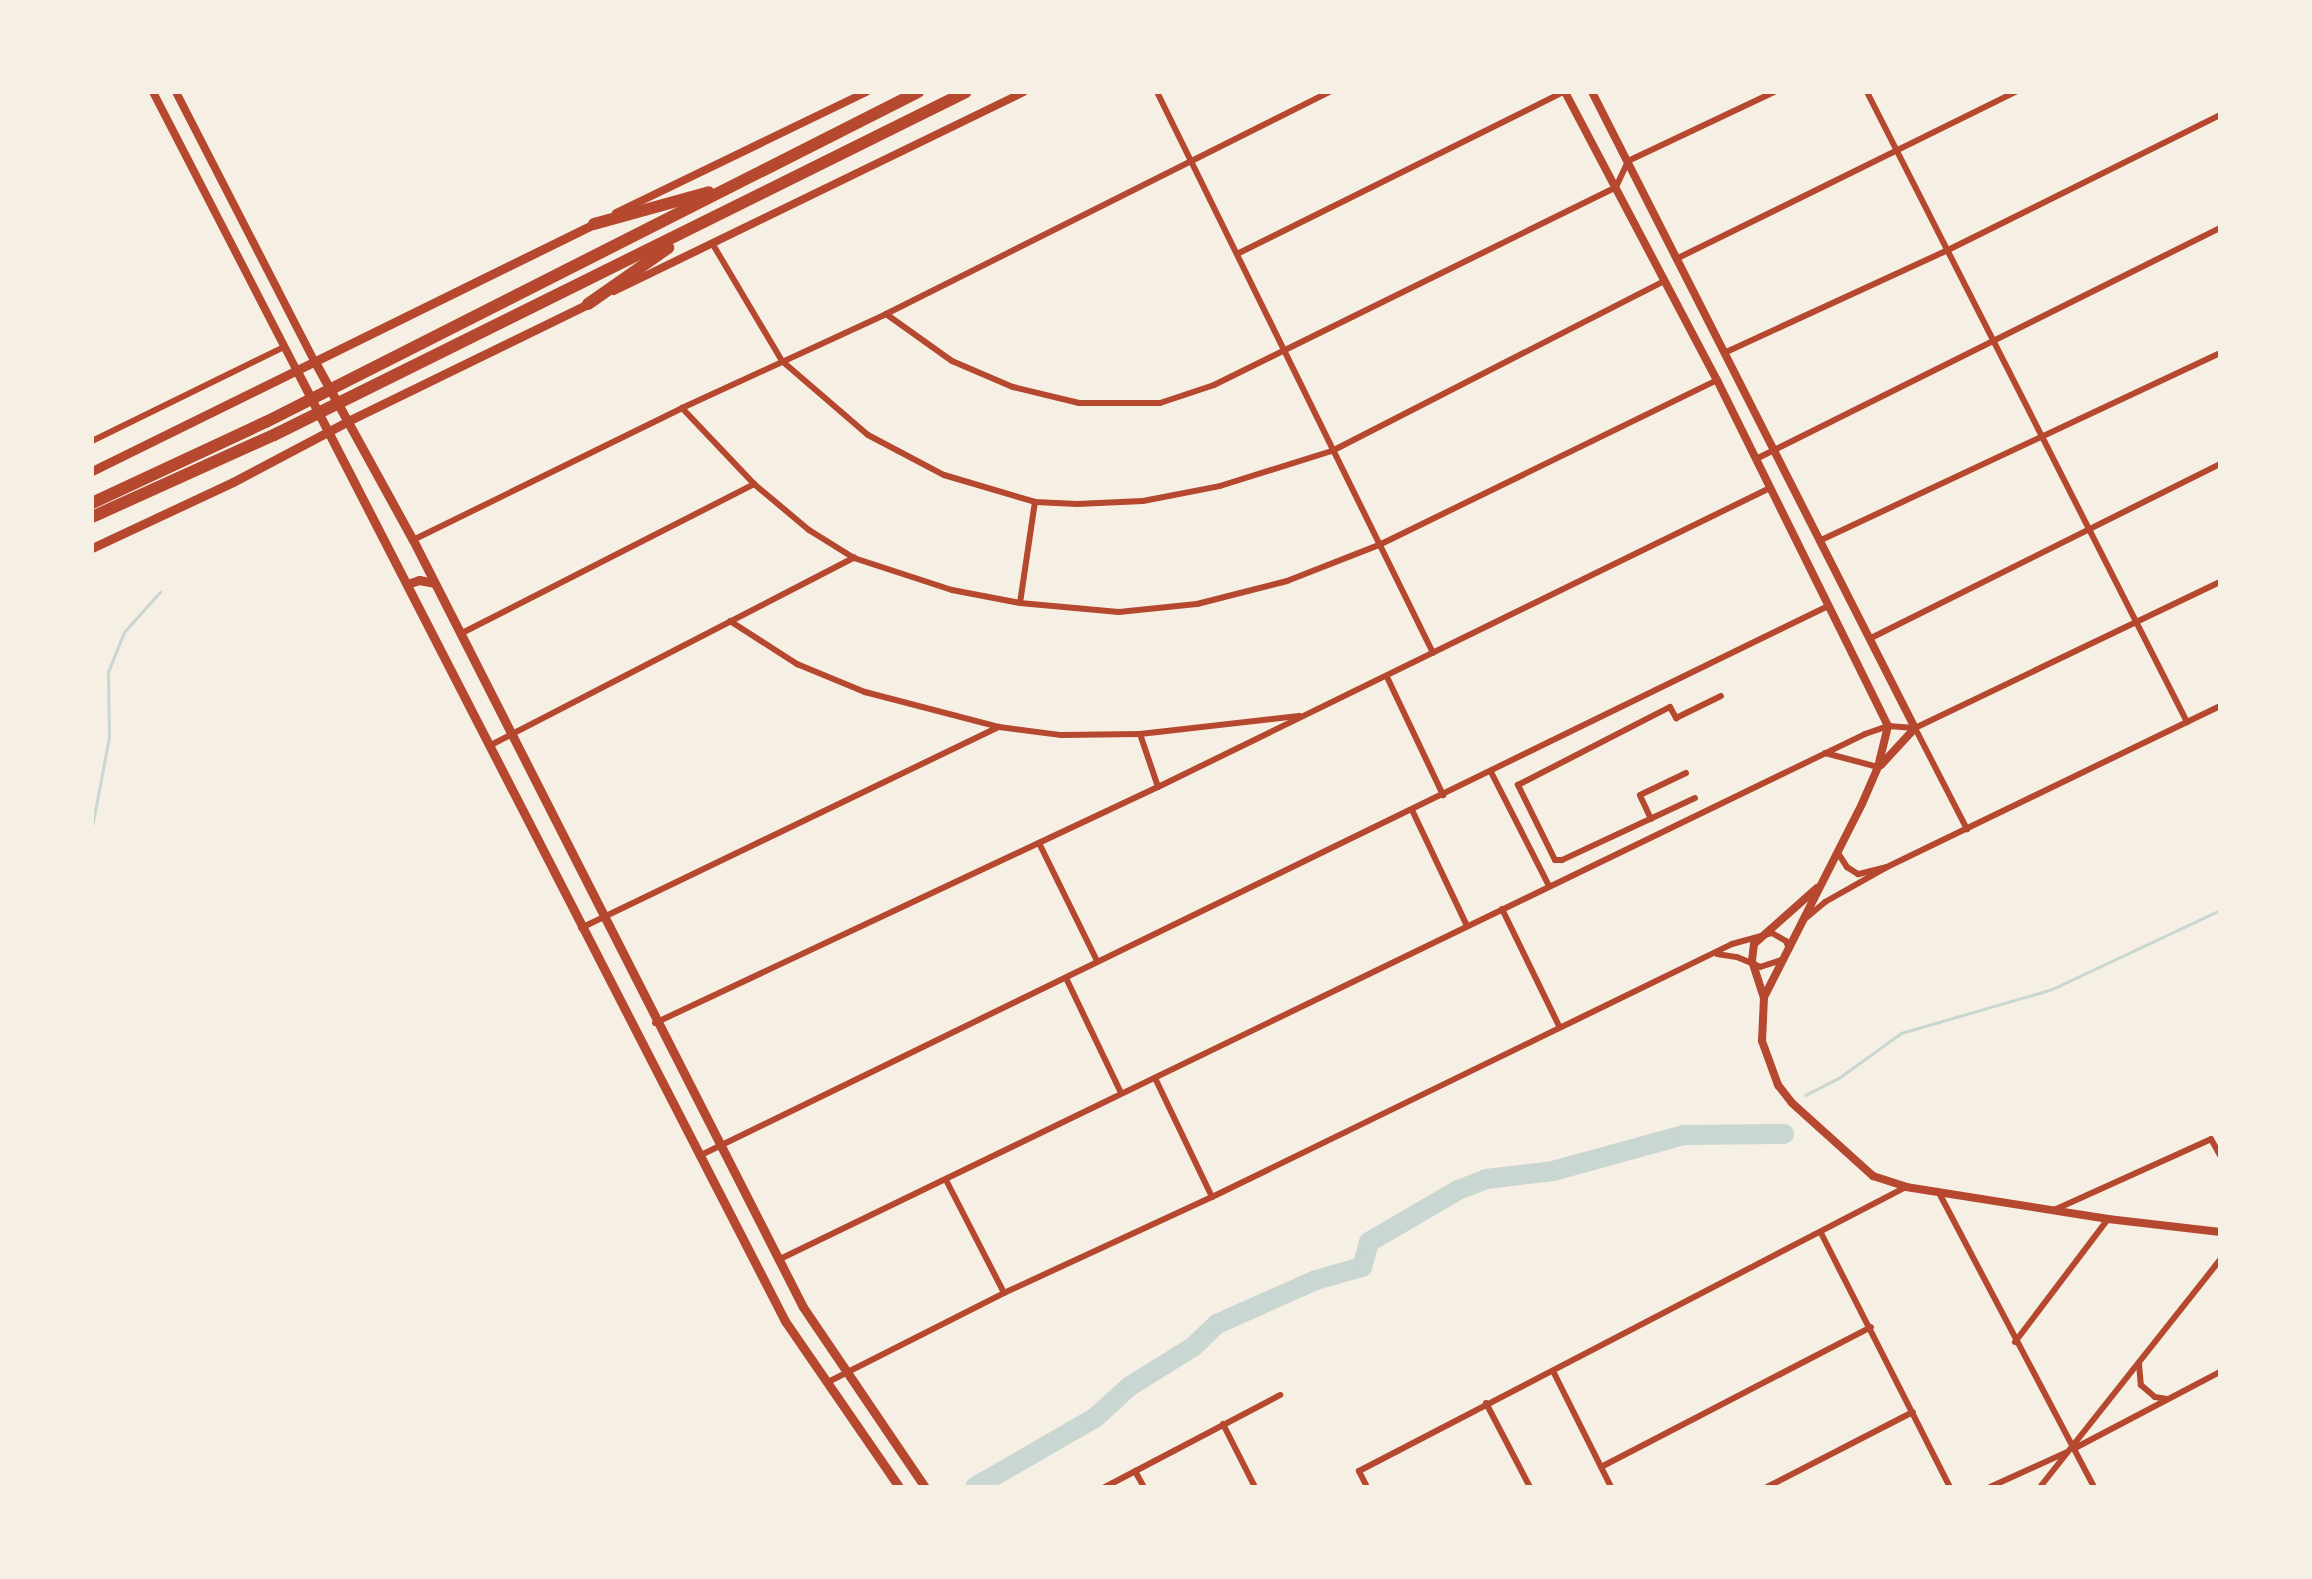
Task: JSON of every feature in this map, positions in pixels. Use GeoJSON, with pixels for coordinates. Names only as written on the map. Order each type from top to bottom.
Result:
{"type":"FeatureCollection","features":[{"type":"Feature","properties":{"kind":"highway"},"geometry":{"type":"LineString","coordinates":[[92,503],[266,422],[918,92]]}},
{"type":"Feature","properties":{"kind":"highway"},"geometry":{"type":"LineString","coordinates":[[92,517],[274,435],[966,92]]}},
{"type":"Feature","properties":{"kind":"highway"},"geometry":{"type":"LineString","coordinates":[[594,224],[735,184]]}},
{"type":"Feature","properties":{"kind":"highway"},"geometry":{"type":"LineString","coordinates":[[588,304],[696,228]]}},
{"type":"Feature","properties":{"kind":"main road"},"geometry":{"type":"LineString","coordinates":[[92,471],[594,224]]}},
{"type":"Feature","properties":{"kind":"main road"},"geometry":{"type":"LineString","coordinates":[[92,548],[233,482],[348,421],[588,304]]}},
{"type":"Feature","properties":{"kind":"main road"},"geometry":{"type":"LineString","coordinates":[[315,362],[413,540],[655,1023],[803,1307],[925,1487]]}},
{"type":"Feature","properties":{"kind":"main road"},"geometry":{"type":"LineString","coordinates":[[297,371],[785,1321],[899,1487]]}},
{"type":"Feature","properties":{"kind":"main road"},"geometry":{"type":"LineString","coordinates":[[407,584],[419,580],[434,583]]}},
{"type":"Feature","properties":{"kind":"street"},"geometry":{"type":"LineString","coordinates":[[153,92],[297,371]]}},
{"type":"Feature","properties":{"kind":"street"},"geometry":{"type":"LineString","coordinates":[[176,92],[315,362]]}},
{"type":"Feature","properties":{"kind":"street"},"geometry":{"type":"LineString","coordinates":[[594,224],[866,92]]}},
{"type":"Feature","properties":{"kind":"street"},"geometry":{"type":"LineString","coordinates":[[588,304],[1023,92]]}},
{"type":"Feature","properties":{"kind":"street"},"geometry":{"type":"LineString","coordinates":[[1157,92],[1433,653]]}},
{"type":"Feature","properties":{"kind":"street"},"geometry":{"type":"LineString","coordinates":[[413,540],[682,408],[886,314],[1330,92]]}},
{"type":"Feature","properties":{"kind":"street"},"geometry":{"type":"LineString","coordinates":[[1237,254],[1564,92],[1717,380],[1888,726],[1878,767],[1764,997]]}},
{"type":"Feature","properties":{"kind":"street"},"geometry":{"type":"LineString","coordinates":[[1592,92],[1967,829]]}},
{"type":"Feature","properties":{"kind":"street"},"geometry":{"type":"LineString","coordinates":[[886,314],[952,361],[1013,387],[1079,403],[1160,403],[1214,385],[1616,187],[1628,161],[1774,92]]}},
{"type":"Feature","properties":{"kind":"street"},"geometry":{"type":"LineString","coordinates":[[1867,92],[2187,722]]}},
{"type":"Feature","properties":{"kind":"street"},"geometry":{"type":"LineString","coordinates":[[1676,259],[2016,92]]}},
{"type":"Feature","properties":{"kind":"street"},"geometry":{"type":"LineString","coordinates":[[1724,353],[1948,250],[2220,115]]}},
{"type":"Feature","properties":{"kind":"street"},"geometry":{"type":"LineString","coordinates":[[1756,459],[2220,228]]}},
{"type":"Feature","properties":{"kind":"street"},"geometry":{"type":"LineString","coordinates":[[712,243],[782,361],[868,435],[944,475],[1035,502],[1143,501],[1220,486],[1332,451],[1664,281]]}},
{"type":"Feature","properties":{"kind":"street"},"geometry":{"type":"LineString","coordinates":[[92,441],[284,347]]}},
{"type":"Feature","properties":{"kind":"street"},"geometry":{"type":"LineString","coordinates":[[1819,541],[2220,353]]}},
{"type":"Feature","properties":{"kind":"street"},"geometry":{"type":"LineString","coordinates":[[682,408],[754,484],[809,530],[854,558],[952,590],[1020,603],[1119,612],[1197,604],[1287,581],[1379,545],[1717,380]]}},
{"type":"Feature","properties":{"kind":"street"},"geometry":{"type":"LineString","coordinates":[[1868,639],[2220,464]]}},
{"type":"Feature","properties":{"kind":"street"},"geometry":{"type":"LineString","coordinates":[[460,634],[754,484]]}},
{"type":"Feature","properties":{"kind":"street"},"geometry":{"type":"LineString","coordinates":[[655,1023],[1307,716],[1770,488]]}},
{"type":"Feature","properties":{"kind":"street"},"geometry":{"type":"LineString","coordinates":[[1020,603],[1035,502]]}},
{"type":"Feature","properties":{"kind":"street"},"geometry":{"type":"LineString","coordinates":[[489,746],[854,558]]}},
{"type":"Feature","properties":{"kind":"street"},"geometry":{"type":"LineString","coordinates":[[1878,767],[1915,728],[2220,582]]}},
{"type":"Feature","properties":{"kind":"street"},"geometry":{"type":"LineString","coordinates":[[699,1156],[1828,606]]}},
{"type":"Feature","properties":{"kind":"street"},"geometry":{"type":"LineString","coordinates":[[730,621],[797,664],[865,692],[999,727],[1061,735],[1140,734],[1307,716]]}},
{"type":"Feature","properties":{"kind":"street"},"geometry":{"type":"LineString","coordinates":[[1387,677],[1443,795]]}},
{"type":"Feature","properties":{"kind":"street"},"geometry":{"type":"LineString","coordinates":[[1695,798],[1562,860],[1555,860],[1519,792],[1520,781],[1670,707],[1676,718],[1721,696]]}},
{"type":"Feature","properties":{"kind":"street"},"geometry":{"type":"LineString","coordinates":[[1804,921],[1825,902],[1887,867],[2220,706]]}},
{"type":"Feature","properties":{"kind":"street"},"geometry":{"type":"LineString","coordinates":[[778,1260],[1825,753],[1888,726],[1915,728]]}},
{"type":"Feature","properties":{"kind":"street"},"geometry":{"type":"LineString","coordinates":[[581,928],[999,727]]}},
{"type":"Feature","properties":{"kind":"street"},"geometry":{"type":"LineString","coordinates":[[1140,734],[1158,787]]}},
{"type":"Feature","properties":{"kind":"street"},"geometry":{"type":"LineString","coordinates":[[1825,753],[1878,767]]}},
{"type":"Feature","properties":{"kind":"street"},"geometry":{"type":"LineString","coordinates":[[1491,772],[1549,886]]}},
{"type":"Feature","properties":{"kind":"street"},"geometry":{"type":"LineString","coordinates":[[1651,819],[1640,795],[1686,773]]}},
{"type":"Feature","properties":{"kind":"street"},"geometry":{"type":"LineString","coordinates":[[1412,810],[1467,926]]}},
{"type":"Feature","properties":{"kind":"street"},"geometry":{"type":"LineString","coordinates":[[1518,825],[1532,818]]}},
{"type":"Feature","properties":{"kind":"street"},"geometry":{"type":"LineString","coordinates":[[1039,843],[1097,961]]}},
{"type":"Feature","properties":{"kind":"street"},"geometry":{"type":"LineString","coordinates":[[1838,853],[1847,867],[1858,874],[1887,867]]}},
{"type":"Feature","properties":{"kind":"street"},"geometry":{"type":"LineString","coordinates":[[828,1382],[1004,1293],[1212,1197],[1559,1026],[1762,934],[1797,909],[1824,879]]}},
{"type":"Feature","properties":{"kind":"street"},"geometry":{"type":"LineString","coordinates":[[1502,909],[1559,1026]]}},
{"type":"Feature","properties":{"kind":"street"},"geometry":{"type":"LineString","coordinates":[[1762,934],[1780,935],[1787,954]]}},
{"type":"Feature","properties":{"kind":"street"},"geometry":{"type":"LineString","coordinates":[[1762,934],[1754,944],[1754,965],[1764,997],[1762,1041],[1778,1085],[1814,1124],[1873,1176],[1906,1187],[2108,1219],[2220,1232]]}},
{"type":"Feature","properties":{"kind":"street"},"geometry":{"type":"LineString","coordinates":[[1714,954],[1771,967],[1787,954]]}},
{"type":"Feature","properties":{"kind":"street"},"geometry":{"type":"LineString","coordinates":[[1066,978],[1121,1093]]}},
{"type":"Feature","properties":{"kind":"street"},"geometry":{"type":"LineString","coordinates":[[1155,1078],[1212,1197]]}},
{"type":"Feature","properties":{"kind":"street"},"geometry":{"type":"LineString","coordinates":[[2054,1210],[2211,1139],[2220,1155]]}},
{"type":"Feature","properties":{"kind":"street"},"geometry":{"type":"LineString","coordinates":[[946,1180],[1004,1293]]}},
{"type":"Feature","properties":{"kind":"street"},"geometry":{"type":"LineString","coordinates":[[1367,1487],[1359,1471],[1486,1403],[1554,1373],[1906,1187]]}},
{"type":"Feature","properties":{"kind":"street"},"geometry":{"type":"LineString","coordinates":[[1938,1191],[2094,1487]]}},
{"type":"Feature","properties":{"kind":"street"},"geometry":{"type":"LineString","coordinates":[[2015,1342],[2108,1219]]}},
{"type":"Feature","properties":{"kind":"street"},"geometry":{"type":"LineString","coordinates":[[1821,1233],[1950,1487]]}},
{"type":"Feature","properties":{"kind":"street"},"geometry":{"type":"LineString","coordinates":[[2040,1487],[2220,1260]]}},
{"type":"Feature","properties":{"kind":"street"},"geometry":{"type":"LineString","coordinates":[[1601,1467],[1871,1327]]}},
{"type":"Feature","properties":{"kind":"street"},"geometry":{"type":"LineString","coordinates":[[2139,1364],[2141,1385],[2155,1397],[2167,1399]]}},
{"type":"Feature","properties":{"kind":"street"},"geometry":{"type":"LineString","coordinates":[[1990,1487],[2072,1450],[2220,1372]]}},
{"type":"Feature","properties":{"kind":"street"},"geometry":{"type":"LineString","coordinates":[[1554,1373],[1611,1487]]}},
{"type":"Feature","properties":{"kind":"street"},"geometry":{"type":"LineString","coordinates":[[1105,1487],[1280,1395]]}},
{"type":"Feature","properties":{"kind":"street"},"geometry":{"type":"LineString","coordinates":[[1486,1403],[1530,1487]]}},
{"type":"Feature","properties":{"kind":"street"},"geometry":{"type":"LineString","coordinates":[[1767,1487],[1913,1412]]}},
{"type":"Feature","properties":{"kind":"street"},"geometry":{"type":"LineString","coordinates":[[1223,1424],[1255,1487]]}},
{"type":"Feature","properties":{"kind":"street"},"geometry":{"type":"LineString","coordinates":[[1135,1471],[1144,1487]]}},
{"type":"Feature","properties":{"kind":"waterway"},"geometry":{"type":"LineString","coordinates":[[92,827],[109,737],[108,672],[124,632],[160,592]]}},
{"type":"Feature","properties":{"kind":"waterway"},"geometry":{"type":"LineString","coordinates":[[1805,1095],[1840,1077],[1901,1033],[2052,989],[2220,910]]}},
{"type":"Feature","properties":{"kind":"waterway"},"geometry":{"type":"LineString","coordinates":[[975,1487],[1096,1417],[1130,1386],[1193,1347],[1217,1324],[1316,1280],[1362,1267],[1369,1242],[1458,1190],[1486,1179],[1553,1171],[1684,1135],[1784,1134]]}}]}
